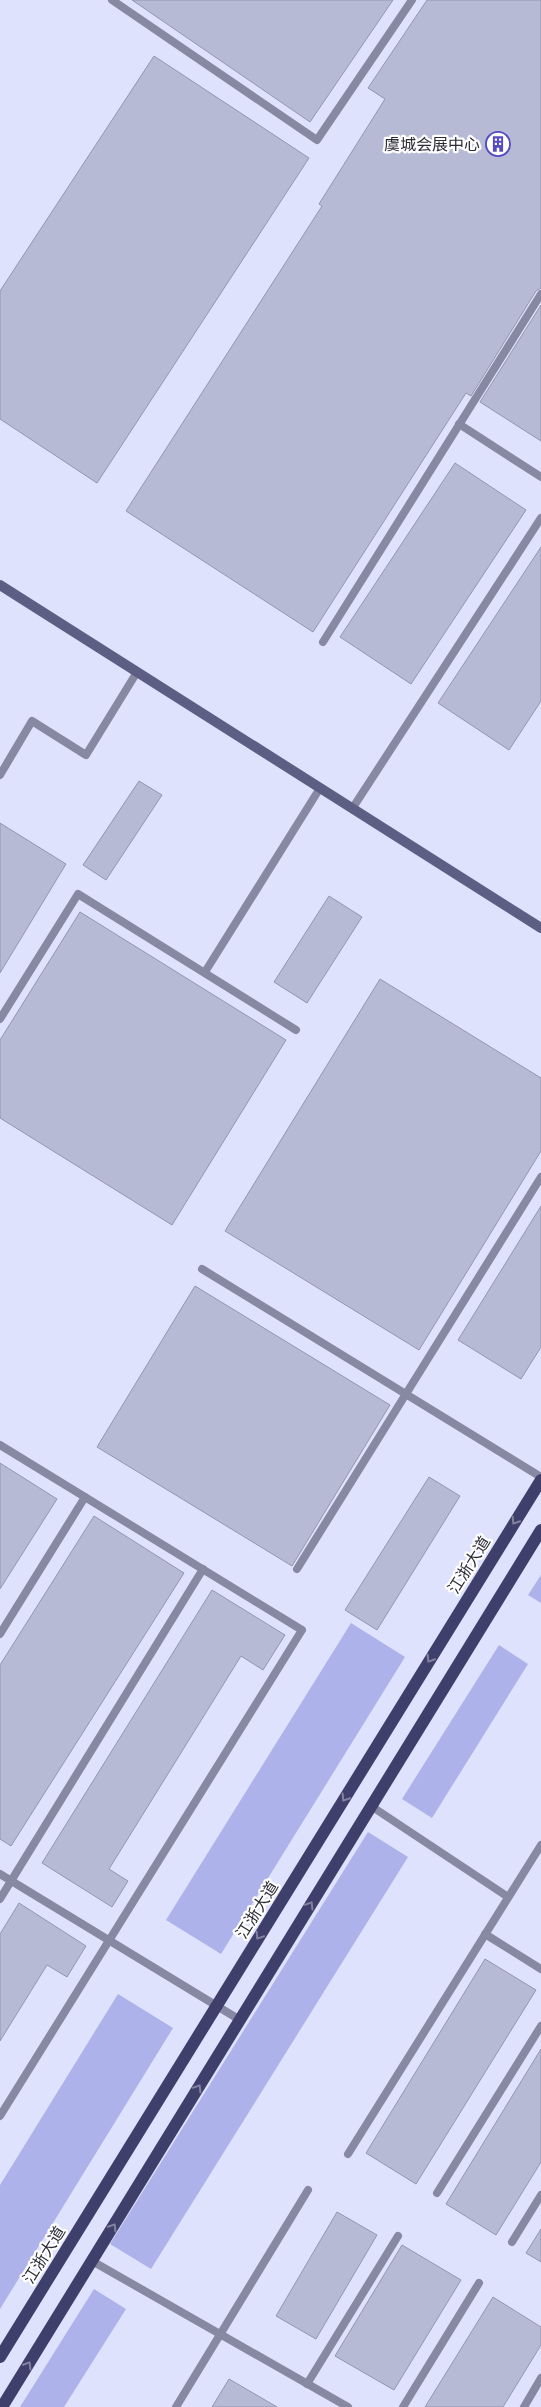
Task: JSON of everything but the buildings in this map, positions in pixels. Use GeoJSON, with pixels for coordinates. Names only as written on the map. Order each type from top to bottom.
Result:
{"type":"FeatureCollection","features":[{"type":"Feature","properties":{"kind":"main road"},"geometry":{"type":"LineString","coordinates":[[0,585],[541,928]]}},
{"type":"Feature","properties":{"kind":"main road","name":"江浙大道"},"geometry":{"type":"LineString","coordinates":[[0,2357],[541,1478]]}},
{"type":"Feature","properties":{"kind":"main road"},"geometry":{"type":"LineString","coordinates":[[2,2407],[541,1530]]}},
{"type":"Feature","properties":{"kind":"lane"},"geometry":{"type":"LineString","coordinates":[[112,0],[317,140],[412,0]]}},
{"type":"Feature","properties":{"kind":"lane"},"geometry":{"type":"LineString","coordinates":[[322,642],[541,294]]}},
{"type":"Feature","properties":{"kind":"lane"},"geometry":{"type":"LineString","coordinates":[[459,424],[541,476]]}},
{"type":"Feature","properties":{"kind":"lane"},"geometry":{"type":"LineString","coordinates":[[352,809],[541,518]]}},
{"type":"Feature","properties":{"kind":"lane"},"geometry":{"type":"LineString","coordinates":[[0,775],[32,721],[86,755],[137,672]]}},
{"type":"Feature","properties":{"kind":"lane"},"geometry":{"type":"LineString","coordinates":[[205,972],[320,788]]}},
{"type":"Feature","properties":{"kind":"lane"},"geometry":{"type":"LineString","coordinates":[[0,1019],[78,894],[296,1030]]}},
{"type":"Feature","properties":{"kind":"lane"},"geometry":{"type":"LineString","coordinates":[[297,1569],[541,1177]]}},
{"type":"Feature","properties":{"kind":"lane"},"geometry":{"type":"LineString","coordinates":[[202,1269],[541,1478]]}},
{"type":"Feature","properties":{"kind":"lane"},"geometry":{"type":"LineString","coordinates":[[0,1445],[302,1630],[0,2116]]}},
{"type":"Feature","properties":{"kind":"lane"},"geometry":{"type":"LineString","coordinates":[[0,1634],[85,1497]]}},
{"type":"Feature","properties":{"kind":"lane"},"geometry":{"type":"LineString","coordinates":[[0,1899],[203,1569]]}},
{"type":"Feature","properties":{"kind":"lane"},"geometry":{"type":"LineString","coordinates":[[371,1806],[508,1897]]}},
{"type":"Feature","properties":{"kind":"lane"},"geometry":{"type":"LineString","coordinates":[[348,2154],[541,1844]]}},
{"type":"Feature","properties":{"kind":"lane"},"geometry":{"type":"LineString","coordinates":[[0,1874],[240,2020]]}},
{"type":"Feature","properties":{"kind":"lane"},"geometry":{"type":"LineString","coordinates":[[485,1934],[541,1969]]}},
{"type":"Feature","properties":{"kind":"lane"},"geometry":{"type":"LineString","coordinates":[[437,2193],[541,2026]]}},
{"type":"Feature","properties":{"kind":"lane"},"geometry":{"type":"LineString","coordinates":[[176,2407],[308,2190]]}},
{"type":"Feature","properties":{"kind":"lane"},"geometry":{"type":"LineString","coordinates":[[512,2242],[541,2196]]}},
{"type":"Feature","properties":{"kind":"lane"},"geometry":{"type":"LineString","coordinates":[[307,2384],[398,2236]]}},
{"type":"Feature","properties":{"kind":"lane"},"geometry":{"type":"LineString","coordinates":[[92,2261],[348,2407]]}},
{"type":"Feature","properties":{"kind":"lane"},"geometry":{"type":"LineString","coordinates":[[403,2407],[479,2283]]}},
{"type":"Feature","properties":{"kind":"lane"},"geometry":{"type":"LineString","coordinates":[[524,2407],[541,2378]]}},
{"type":"Feature","properties":{"kind":"shaded area"},"geometry":{"type":"Polygon","coordinates":[[[541,1575],[541,1603],[528,1595],[541,1575]]]}},
{"type":"Feature","properties":{"kind":"shaded area"},"geometry":{"type":"Polygon","coordinates":[[[351,1623],[405,1657],[221,1954],[166,1920],[351,1623]]]}},
{"type":"Feature","properties":{"kind":"shaded area"},"geometry":{"type":"Polygon","coordinates":[[[499,1645],[528,1664],[432,1818],[402,1799],[499,1645]]]}},
{"type":"Feature","properties":{"kind":"shaded area"},"geometry":{"type":"Polygon","coordinates":[[[368,1832],[408,1857],[151,2269],[110,2244],[368,1832]]]}},
{"type":"Feature","properties":{"kind":"shaded area"},"geometry":{"type":"Polygon","coordinates":[[[118,1994],[173,2028],[0,2309],[0,2185],[118,1994]]]}},
{"type":"Feature","properties":{"kind":"shaded area"},"geometry":{"type":"Polygon","coordinates":[[[94,2289],[126,2309],[64,2407],[20,2407],[94,2289]]]}},
{"type":"Feature","properties":{"kind":"place","name":"虞城会展中心"},"geometry":{"type":"Point","coordinates":[498,144]}}]}
